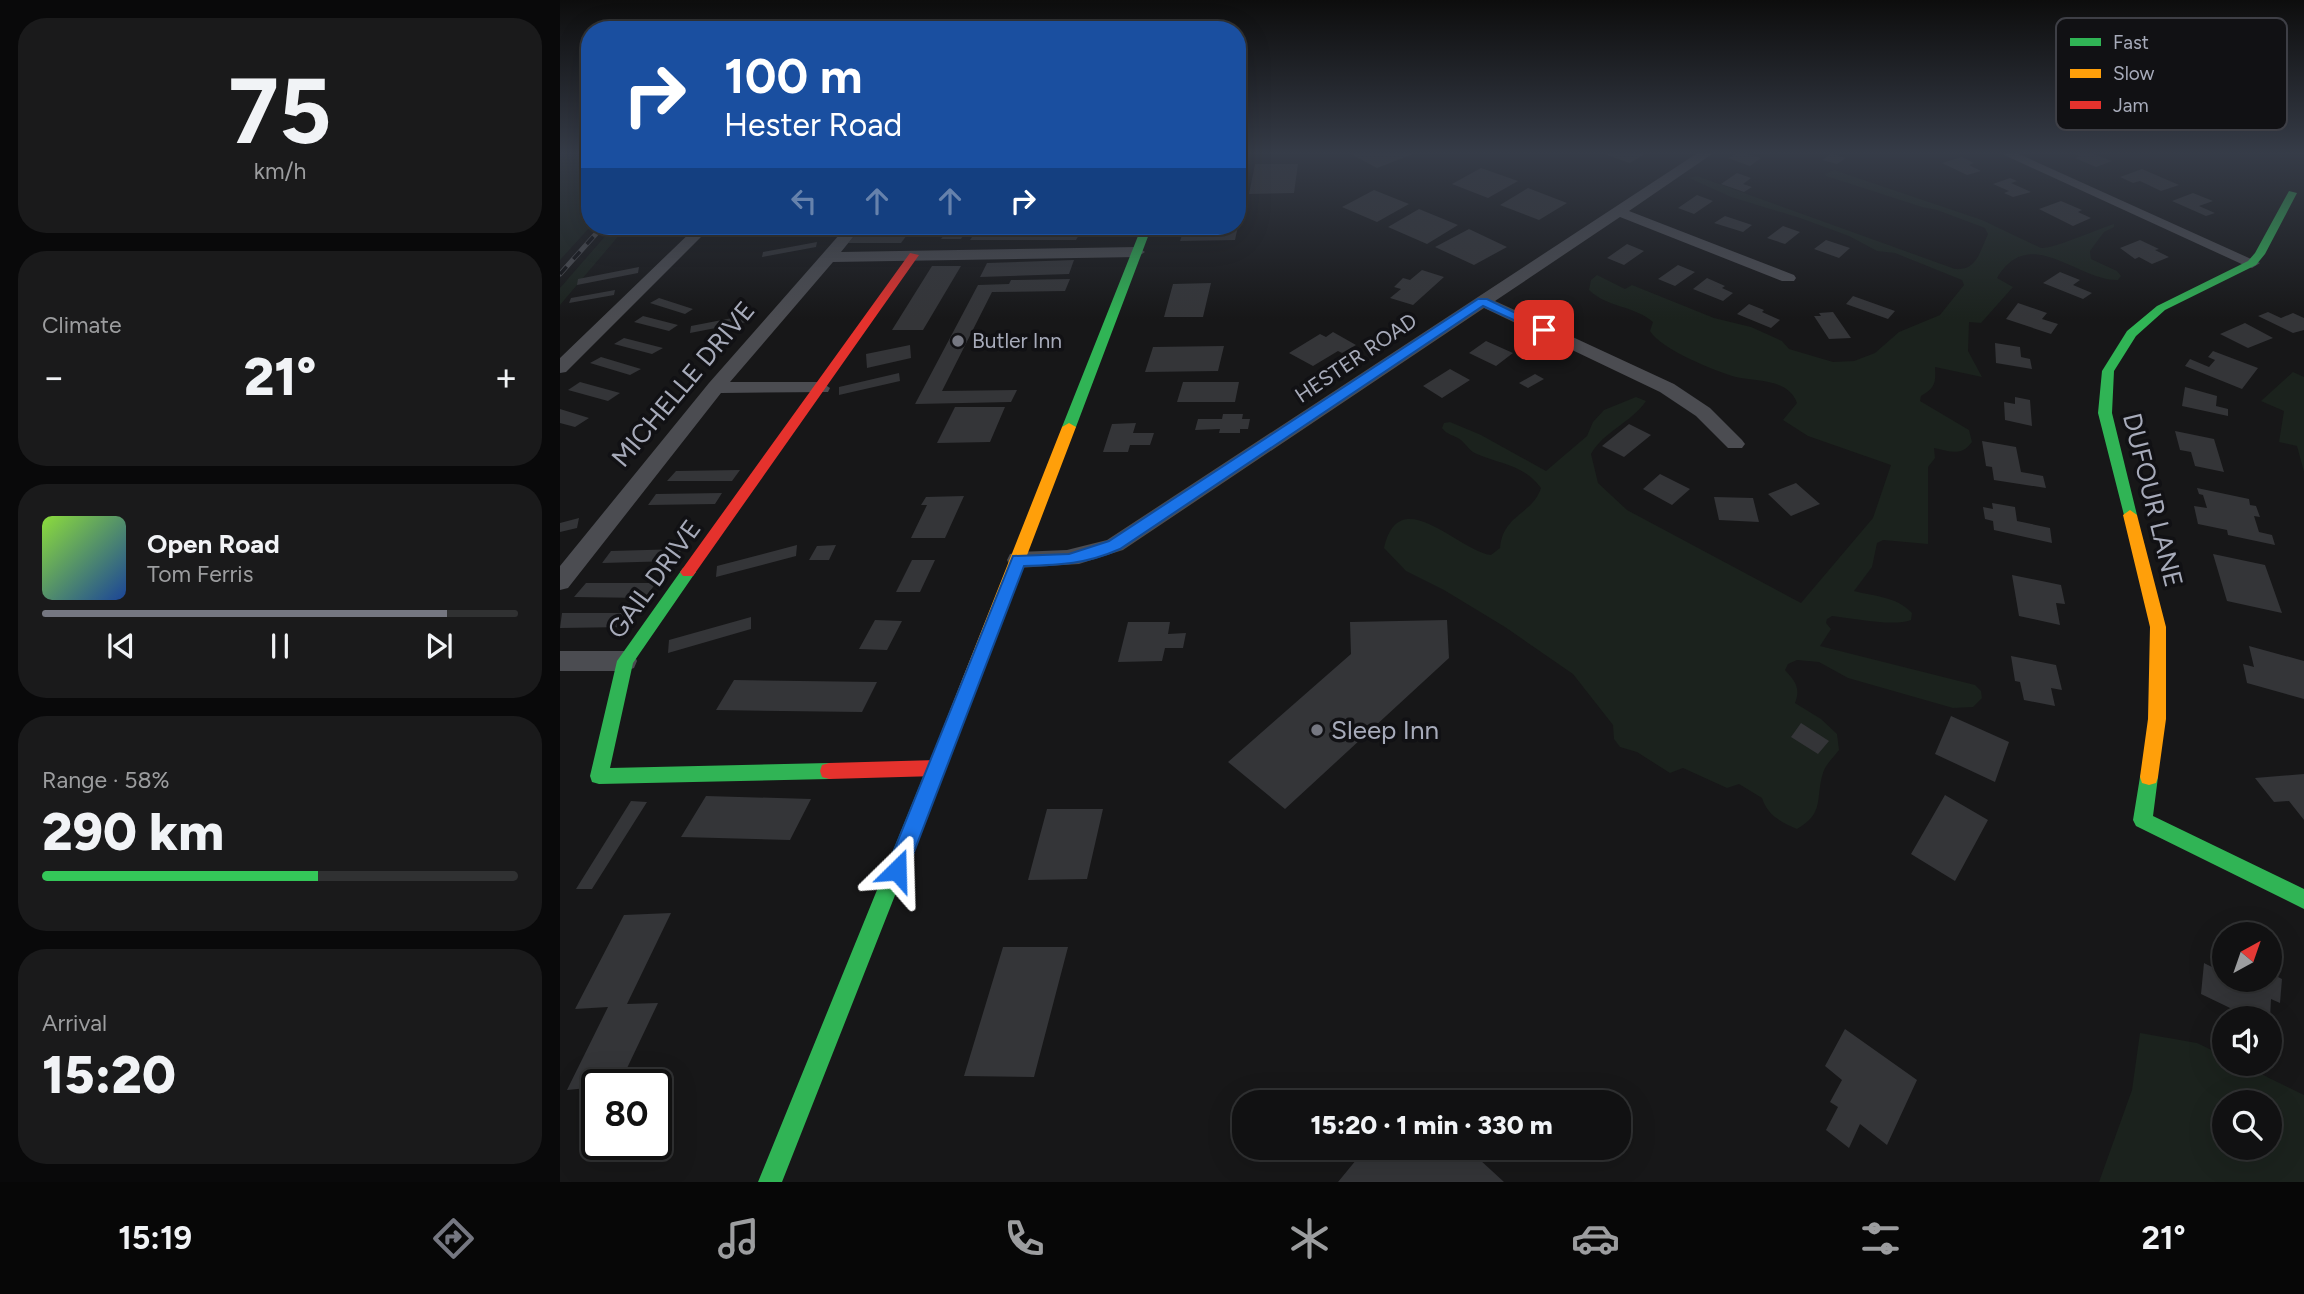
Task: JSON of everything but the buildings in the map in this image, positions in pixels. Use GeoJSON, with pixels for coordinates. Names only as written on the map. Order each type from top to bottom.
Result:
{"type":"FeatureCollection","features":[{"type":"Feature","properties":{"kind":"main road"},"geometry":{"type":"LineString","coordinates":[[2252,263],[2260,254],[2284,209]]}},
{"type":"Feature","properties":{"kind":"main road"},"geometry":{"type":"LineString","coordinates":[[770,1182],[937,768],[1144,235]]}},
{"type":"Feature","properties":{"kind":"main road","name":"GAIL DRIVE"},"geometry":{"type":"LineString","coordinates":[[914,255],[625,661],[599,776],[937,768]]}},
{"type":"Feature","properties":{"kind":"main road","name":"DUFOUR LANE"},"geometry":{"type":"LineString","coordinates":[[2252,263],[2161,308],[2131,334],[2108,371],[2105,413],[2158,626],[2157,719],[2143,820],[2304,899]]}},
{"type":"Feature","properties":{"kind":"street","name":"HESTER ROAD"},"geometry":{"type":"LineString","coordinates":[[1018,560],[1069,560],[1115,545],[1621,209]]}},
{"type":"Feature","properties":{"kind":"street"},"geometry":{"type":"LineString","coordinates":[[2132,209],[2252,263]]}},
{"type":"Feature","properties":{"kind":"street"},"geometry":{"type":"LineString","coordinates":[[1618,211],[1787,278]]}},
{"type":"Feature","properties":{"kind":"street"},"geometry":{"type":"LineString","coordinates":[[560,368],[696,235]]}},
{"type":"Feature","properties":{"kind":"street","name":"MICHELLE DRIVE"},"geometry":{"type":"LineString","coordinates":[[560,582],[716,387],[847,235]]}},
{"type":"Feature","properties":{"kind":"street"},"geometry":{"type":"LineString","coordinates":[[828,257],[1138,252]]}},
{"type":"Feature","properties":{"kind":"street"},"geometry":{"type":"LineString","coordinates":[[1482,301],[1667,388],[1703,412],[1735,444]]}},
{"type":"Feature","properties":{"kind":"street"},"geometry":{"type":"LineString","coordinates":[[716,387],[821,388]]}},
{"type":"Feature","properties":{"kind":"street"},"geometry":{"type":"LineString","coordinates":[[560,661],[625,661]]}},
{"type":"Feature","properties":{"kind":"shaded area"},"geometry":{"type":"Polygon","coordinates":[[[560,209],[581,209],[583,235],[560,260],[560,209]]]}},
{"type":"Feature","properties":{"kind":"shaded area"},"geometry":{"type":"Polygon","coordinates":[[[1771,209],[1789,209],[1955,269],[1968,267],[1977,259],[1988,234],[1985,228],[1933,209],[1950,209],[1982,220],[2041,248],[2114,224],[2114,227],[2104,232],[2090,251],[2091,259],[2117,271],[2121,276],[2118,280],[2102,278],[2054,259],[2024,255],[2010,262],[1997,278],[2013,287],[1981,323],[1969,322],[1968,351],[1982,377],[1935,367],[1934,384],[1921,396],[1920,401],[1969,430],[1972,442],[1959,451],[1934,448],[1935,458],[1928,467],[1928,544],[1883,540],[1877,543],[1872,567],[1854,591],[1899,603],[1912,613],[1911,620],[1884,622],[1832,616],[1826,623],[1831,629],[1820,646],[1975,685],[1981,691],[1982,698],[1973,707],[1953,708],[1848,678],[1819,662],[1797,660],[1788,664],[1785,670],[1797,689],[1795,703],[1821,719],[1837,734],[1839,750],[1824,770],[1818,805],[1812,817],[1797,829],[1776,818],[1762,798],[1739,784],[1727,788],[1683,768],[1670,773],[1637,752],[1620,747],[1614,739],[1613,725],[1573,674],[1505,627],[1444,590],[1406,571],[1384,548],[1392,529],[1402,520],[1415,519],[1430,524],[1477,551],[1491,555],[1500,548],[1506,528],[1537,497],[1541,488],[1527,474],[1474,453],[1461,440],[1442,428],[1444,423],[1450,422],[1481,435],[1546,471],[1587,436],[1593,422],[1604,410],[1636,397],[1646,401],[1603,439],[1591,454],[1598,483],[1627,510],[1801,603],[1873,518],[1891,465],[1808,436],[1783,420],[1797,403],[1786,389],[1771,382],[1726,374],[1702,365],[1665,345],[1650,331],[1653,322],[1596,296],[1589,290],[1591,280],[1597,275],[1625,289],[1632,285],[1714,318],[1751,327],[1782,341],[1789,349],[1833,362],[1854,361],[1875,353],[1899,332],[1940,315],[1964,285],[1962,280],[1895,253],[1877,251],[1849,236],[1771,209]]]}},
{"type":"Feature","properties":{"kind":"shaded area"},"geometry":{"type":"Polygon","coordinates":[[[606,235],[619,235],[560,305],[560,288],[606,235]]]}},
{"type":"Feature","properties":{"kind":"shaded area"},"geometry":{"type":"Polygon","coordinates":[[[2293,372],[2304,377],[2304,472],[2297,446],[2279,442],[2284,411],[2261,401],[2293,372]]]}},
{"type":"Feature","properties":{"kind":"shaded area"},"geometry":{"type":"Polygon","coordinates":[[[2140,1033],[2197,1043],[2212,1050],[2212,1076],[2265,1076],[2304,1095],[2304,1182],[2099,1182],[2132,1090],[2140,1033]]]}},
{"type":"Feature","properties":{"kind":"railway"},"geometry":{"type":"LineString","coordinates":[[560,274],[595,235]]}},
{"type":"Feature","properties":{"kind":"traffic: fast"},"geometry":{"type":"LineString","coordinates":[[2130,515],[2105,413],[2108,371],[2131,334],[2161,308],[2252,263],[2260,254],[2284,209]]}},
{"type":"Feature","properties":{"kind":"traffic: fast"},"geometry":{"type":"LineString","coordinates":[[1069,427],[1144,235]]}},
{"type":"Feature","properties":{"kind":"traffic: fast"},"geometry":{"type":"LineString","coordinates":[[688,572],[625,661],[599,776],[829,771]]}},
{"type":"Feature","properties":{"kind":"traffic: fast"},"geometry":{"type":"LineString","coordinates":[[770,1182],[950,733]]}},
{"type":"Feature","properties":{"kind":"traffic: fast"},"geometry":{"type":"LineString","coordinates":[[2149,777],[2143,820],[2304,899]]}},
{"type":"Feature","properties":{"kind":"traffic: slow"},"geometry":{"type":"LineString","coordinates":[[950,733],[1069,427]]}},
{"type":"Feature","properties":{"kind":"traffic: slow"},"geometry":{"type":"LineString","coordinates":[[2130,515],[2158,627],[2157,719],[2149,777]]}},
{"type":"Feature","properties":{"kind":"traffic: jam"},"geometry":{"type":"LineString","coordinates":[[688,572],[914,255]]}},
{"type":"Feature","properties":{"kind":"traffic: jam"},"geometry":{"type":"LineString","coordinates":[[829,771],[937,768]]}},
{"type":"Feature","properties":{"kind":"place","name":"Butler Inn"},"geometry":{"type":"Point","coordinates":[958,341]}},
{"type":"Feature","properties":{"kind":"place","name":"Sleep Inn"},"geometry":{"type":"Point","coordinates":[1317,730]}},
{"type":"Feature","properties":{"kind":"route"},"geometry":{"type":"LineString","coordinates":[[897,870],[1018,560],[1069,560],[1115,545],[1482,301],[1544,330]]}}]}
